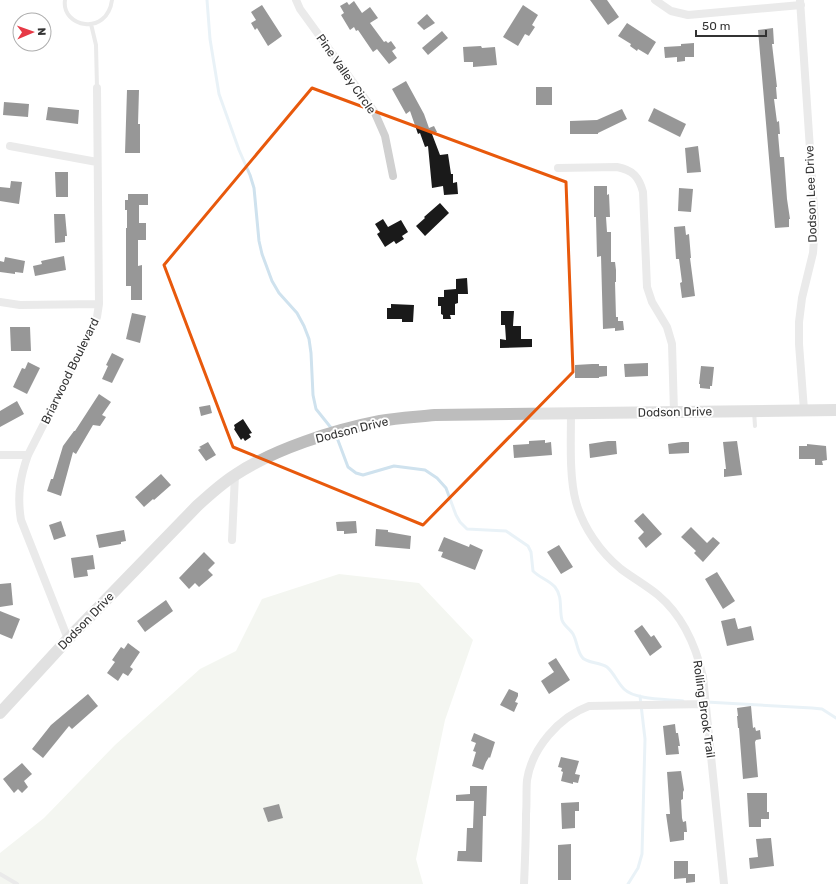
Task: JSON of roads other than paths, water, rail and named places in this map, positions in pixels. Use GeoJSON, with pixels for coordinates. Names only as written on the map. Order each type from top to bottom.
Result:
{"type":"FeatureCollection","features":[{"type":"Feature","properties":{"kind":"street","name":"Pine Valley Circle"},"geometry":{"type":"LineString","coordinates":[[296,0],[300,8],[374,111],[384,136],[393,176]]}},
{"type":"Feature","properties":{"kind":"street"},"geometry":{"type":"LineString","coordinates":[[655,0],[670,11],[688,15],[800,3]]}},
{"type":"Feature","properties":{"kind":"street","name":"Dodson Lee Drive"},"geometry":{"type":"LineString","coordinates":[[800,3],[815,224],[813,253],[802,298],[799,322],[799,344],[804,410]]}},
{"type":"Feature","properties":{"kind":"street","name":"Briarwood Boulevard"},"geometry":{"type":"LineString","coordinates":[[68,639],[21,520],[18,504],[22,470],[28,455],[97,317],[97,88]]}},
{"type":"Feature","properties":{"kind":"street"},"geometry":{"type":"LineString","coordinates":[[10,146],[97,162]]}},
{"type":"Feature","properties":{"kind":"street"},"geometry":{"type":"LineString","coordinates":[[558,168],[626,168],[634,174],[640,182],[643,192],[647,286],[652,302],[667,327],[672,344],[674,412]]}},
{"type":"Feature","properties":{"kind":"street"},"geometry":{"type":"LineString","coordinates":[[0,302],[20,305],[98,304]]}},
{"type":"Feature","properties":{"kind":"street","name":"Dodson Drive"},"geometry":{"type":"LineString","coordinates":[[0,713],[68,639],[196,506],[215,489],[235,475],[260,460],[287,448],[343,430],[382,421],[435,415],[836,410]]}},
{"type":"Feature","properties":{"kind":"street","name":"Rolling Brook Trail"},"geometry":{"type":"LineString","coordinates":[[571,413],[572,471],[575,500],[580,514],[592,537],[607,556],[620,568],[659,596],[672,609],[682,622],[699,658],[706,704],[724,884]]}},
{"type":"Feature","properties":{"kind":"street"},"geometry":{"type":"LineString","coordinates":[[0,455],[28,455]]}},
{"type":"Feature","properties":{"kind":"street"},"geometry":{"type":"LineString","coordinates":[[232,540],[235,475]]}},
{"type":"Feature","properties":{"kind":"street"},"geometry":{"type":"LineString","coordinates":[[524,884],[527,780],[534,758],[546,738],[565,719],[578,710],[589,706],[706,704]]}},
{"type":"Feature","properties":{"kind":"lane"},"geometry":{"type":"LineString","coordinates":[[65,0],[64,5],[68,14],[78,22],[91,24],[106,17],[112,0]]}},
{"type":"Feature","properties":{"kind":"lane"},"geometry":{"type":"LineString","coordinates":[[91,24],[96,44],[97,88]]}},
{"type":"Feature","properties":{"kind":"lane"},"geometry":{"type":"LineString","coordinates":[[754,411],[755,426]]}},
{"type":"Feature","properties":{"kind":"lane"},"geometry":{"type":"LineString","coordinates":[[0,874],[17,884]]}},
{"type":"Feature","properties":{"kind":"waterway"},"geometry":{"type":"LineString","coordinates":[[207,0],[210,39],[219,94],[254,188],[259,241],[262,254],[272,281],[279,293],[297,313],[304,326],[309,339],[313,395],[316,409],[332,429]]}},
{"type":"Feature","properties":{"kind":"waterway"},"geometry":{"type":"LineString","coordinates":[[336,435],[348,467],[356,473],[363,475],[394,466],[425,470],[437,478],[446,488],[456,515],[467,529],[506,531],[528,546],[531,552],[533,571],[553,585],[559,595],[562,620],[573,634],[580,655],[584,659],[607,667],[624,689],[629,693],[643,697],[683,701]]}},
{"type":"Feature","properties":{"kind":"waterway"},"geometry":{"type":"LineString","coordinates":[[628,884],[638,868],[642,854],[645,739],[640,696]]}},
{"type":"Feature","properties":{"kind":"waterway"},"geometry":{"type":"LineString","coordinates":[[706,702],[822,709],[836,718]]}}]}
